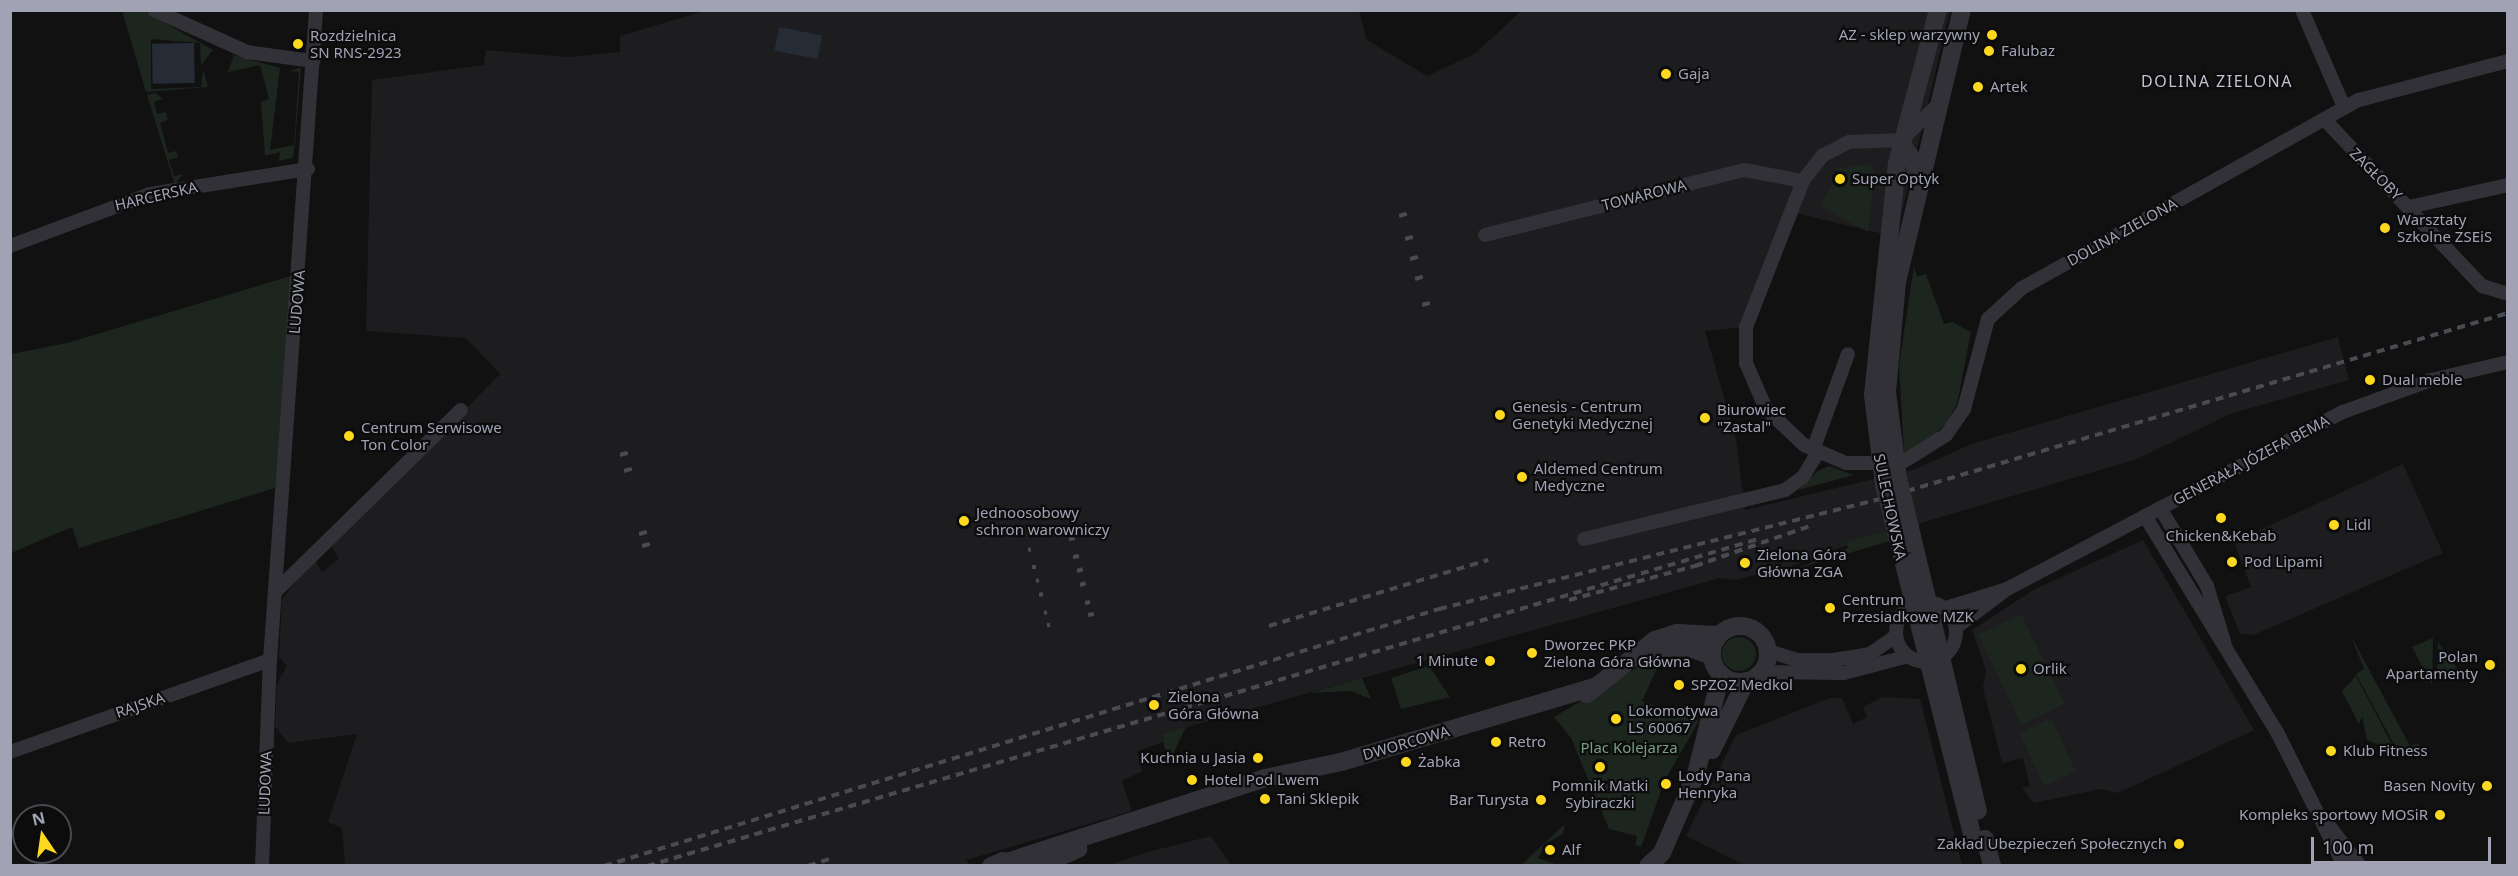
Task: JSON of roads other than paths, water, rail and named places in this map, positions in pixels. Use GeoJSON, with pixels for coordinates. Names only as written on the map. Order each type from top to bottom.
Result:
{"type":"FeatureCollection","features":[{"type":"Feature","properties":{"kind":"street"},"geometry":{"type":"LineString","coordinates":[[154,10],[247,52],[313,61]]}},
{"type":"Feature","properties":{"kind":"street","name":"LUDOWA"},"geometry":{"type":"LineString","coordinates":[[262,866],[270,660],[308,169],[316,10]]}},
{"type":"Feature","properties":{"kind":"street","name":"SULECHOWSKA"},"geometry":{"type":"LineString","coordinates":[[1938,10],[1901,140],[1877,318],[1886,495],[1980,840],[1992,866]]}},
{"type":"Feature","properties":{"kind":"street","name":"SULECHOWSKA"},"geometry":{"type":"LineString","coordinates":[[1880,393],[1891,316],[1962,10]]}},
{"type":"Feature","properties":{"kind":"street"},"geometry":{"type":"LineString","coordinates":[[2302,10],[2344,107]]}},
{"type":"Feature","properties":{"kind":"street","name":"DOLINA ZIELONA"},"geometry":{"type":"LineString","coordinates":[[1816,451],[1876,467],[1929,450],[1959,418],[1982,332],[2007,297],[2325,120],[2344,107],[2408,85],[2508,61]]}},
{"type":"Feature","properties":{"kind":"street"},"geometry":{"type":"LineString","coordinates":[[1816,451],[1766,409],[1753,387],[1744,344],[1746,327],[1803,181],[1815,163],[1838,146],[1869,139],[1901,140],[1940,102]]}},
{"type":"Feature","properties":{"kind":"street","name":"ZAGŁOBY"},"geometry":{"type":"LineString","coordinates":[[2325,120],[2482,286],[2508,294]]}},
{"type":"Feature","properties":{"kind":"street","name":"SULECHOWSKA"},"geometry":{"type":"LineString","coordinates":[[1901,140],[1912,155],[1916,202]]}},
{"type":"Feature","properties":{"kind":"street","name":"HARCERSKA"},"geometry":{"type":"LineString","coordinates":[[10,246],[150,194],[308,169]]}},
{"type":"Feature","properties":{"kind":"street","name":"TOWAROWA"},"geometry":{"type":"LineString","coordinates":[[1485,235],[1744,170],[1803,181]]}},
{"type":"Feature","properties":{"kind":"street"},"geometry":{"type":"LineString","coordinates":[[2409,207],[2508,185]]}},
{"type":"Feature","properties":{"kind":"street"},"geometry":{"type":"LineString","coordinates":[[1584,539],[1785,490],[1816,451],[1848,354]]}},
{"type":"Feature","properties":{"kind":"street","name":"GENERAŁA JÓZEFA BEMA"},"geometry":{"type":"LineString","coordinates":[[1958,626],[2007,589],[2365,402],[2508,362]]}},
{"type":"Feature","properties":{"kind":"street"},"geometry":{"type":"LineString","coordinates":[[275,592],[461,410]]}},
{"type":"Feature","properties":{"kind":"street"},"geometry":{"type":"LineString","coordinates":[[2160,508],[2207,586],[2225,645]]}},
{"type":"Feature","properties":{"kind":"street"},"geometry":{"type":"LineString","coordinates":[[2145,516],[2225,645],[2327,823],[2344,866]]}},
{"type":"Feature","properties":{"kind":"street","name":"GENERAŁA JÓZEFA BEMA"},"geometry":{"type":"LineString","coordinates":[[1948,608],[2007,589]]}},
{"type":"Feature","properties":{"kind":"street"},"geometry":{"type":"LineString","coordinates":[[1656,864],[1696,774],[1746,681],[1762,672],[1844,673],[1905,657],[1942,656],[1956,639],[1958,626],[1948,608],[1926,604],[1910,609],[1894,637],[1870,654],[1833,660],[1797,660],[1768,651]]}},
{"type":"Feature","properties":{"kind":"street"},"geometry":{"type":"LineString","coordinates":[[1696,774],[1720,674],[1713,656],[1719,635],[1731,627],[1749,627],[1762,636],[1768,651],[1762,672]]}},
{"type":"Feature","properties":{"kind":"street","name":"DWORCOWA"},"geometry":{"type":"LineString","coordinates":[[991,866],[1013,863],[1118,824],[1138,823],[1297,772],[1514,712],[1528,714],[1582,698],[1669,634],[1719,635]]}},
{"type":"Feature","properties":{"kind":"street"},"geometry":{"type":"LineString","coordinates":[[1894,637],[1905,657]]}},
{"type":"Feature","properties":{"kind":"street","name":"DWORCOWA"},"geometry":{"type":"LineString","coordinates":[[1643,652],[1680,646],[1713,656]]}},
{"type":"Feature","properties":{"kind":"street","name":"RAJSKA"},"geometry":{"type":"LineString","coordinates":[[10,752],[270,660]]}},
{"type":"Feature","properties":{"kind":"street"},"geometry":{"type":"LineString","coordinates":[[1720,674],[1746,681]]}},
{"type":"Feature","properties":{"kind":"street","name":"DWORCOWA"},"geometry":{"type":"LineString","coordinates":[[1039,866],[1124,834],[1138,823]]}},
{"type":"Feature","properties":{"kind":"street"},"geometry":{"type":"LineString","coordinates":[[2327,823],[2361,866]]}},
{"type":"Feature","properties":{"kind":"street","name":"SULECHOWSKA"},"geometry":{"type":"LineString","coordinates":[[1980,840],[1980,866]]}},
{"type":"Feature","properties":{"kind":"railway"},"geometry":{"type":"LineString","coordinates":[[1399,216],[1409,213]]}},
{"type":"Feature","properties":{"kind":"railway"},"geometry":{"type":"LineString","coordinates":[[1405,239],[1416,236]]}},
{"type":"Feature","properties":{"kind":"railway"},"geometry":{"type":"LineString","coordinates":[[1410,259],[1421,256]]}},
{"type":"Feature","properties":{"kind":"railway"},"geometry":{"type":"LineString","coordinates":[[1415,279],[1425,276]]}},
{"type":"Feature","properties":{"kind":"railway"},"geometry":{"type":"LineString","coordinates":[[1422,305],[1433,302]]}},
{"type":"Feature","properties":{"kind":"railway"},"geometry":{"type":"LineString","coordinates":[[604,866],[1439,609],[1880,499],[2508,313]]}},
{"type":"Feature","properties":{"kind":"railway"},"geometry":{"type":"LineString","coordinates":[[620,455],[630,452]]}},
{"type":"Feature","properties":{"kind":"railway"},"geometry":{"type":"LineString","coordinates":[[624,471],[634,468]]}},
{"type":"Feature","properties":{"kind":"railway"},"geometry":{"type":"LineString","coordinates":[[1569,600],[1695,566],[1813,525]]}},
{"type":"Feature","properties":{"kind":"railway"},"geometry":{"type":"LineString","coordinates":[[639,534],[650,531]]}},
{"type":"Feature","properties":{"kind":"railway"},"geometry":{"type":"LineString","coordinates":[[1069,539],[1075,538]]}},
{"type":"Feature","properties":{"kind":"railway"},"geometry":{"type":"LineString","coordinates":[[647,866],[1758,539]]}},
{"type":"Feature","properties":{"kind":"railway"},"geometry":{"type":"LineString","coordinates":[[642,546],[653,543]]}},
{"type":"Feature","properties":{"kind":"railway"},"geometry":{"type":"LineString","coordinates":[[1073,557],[1079,556]]}},
{"type":"Feature","properties":{"kind":"railway"},"geometry":{"type":"LineString","coordinates":[[1269,626],[1488,560]]}},
{"type":"Feature","properties":{"kind":"railway"},"geometry":{"type":"LineString","coordinates":[[1077,571],[1083,569]]}},
{"type":"Feature","properties":{"kind":"railway"},"geometry":{"type":"LineString","coordinates":[[1080,585],[1086,583]]}},
{"type":"Feature","properties":{"kind":"railway"},"geometry":{"type":"LineString","coordinates":[[1039,595],[1043,594]]}},
{"type":"Feature","properties":{"kind":"railway"},"geometry":{"type":"LineString","coordinates":[[1085,603],[1090,602]]}},
{"type":"Feature","properties":{"kind":"railway"},"geometry":{"type":"LineString","coordinates":[[1088,615],[1094,614]]}},
{"type":"Feature","properties":{"kind":"railway"},"geometry":{"type":"LineString","coordinates":[[808,866],[829,859]]}},
{"type":"Feature","properties":{"kind":"place","name":"AZ - sklep warzywny"},"geometry":{"type":"Point","coordinates":[1992,35]}},
{"type":"Feature","properties":{"kind":"place","name":"Rozdzielnica SN RNS-2923"},"geometry":{"type":"Point","coordinates":[298,44]}},
{"type":"Feature","properties":{"kind":"place","name":"Falubaz"},"geometry":{"type":"Point","coordinates":[1989,51]}},
{"type":"Feature","properties":{"kind":"place","name":"Gaja"},"geometry":{"type":"Point","coordinates":[1666,74]}},
{"type":"Feature","properties":{"kind":"place","name":"Artek"},"geometry":{"type":"Point","coordinates":[1978,87]}},
{"type":"Feature","properties":{"kind":"place","name":"Super Optyk"},"geometry":{"type":"Point","coordinates":[1840,179]}},
{"type":"Feature","properties":{"kind":"place","name":"Warsztaty Szkolne ZSEiS"},"geometry":{"type":"Point","coordinates":[2385,228]}},
{"type":"Feature","properties":{"kind":"place","name":"Dual meble"},"geometry":{"type":"Point","coordinates":[2370,380]}},
{"type":"Feature","properties":{"kind":"place","name":"Genesis - Centrum Genetyki Medycznej"},"geometry":{"type":"Point","coordinates":[1500,415]}},
{"type":"Feature","properties":{"kind":"place","name":"Biurowiec \"Zastal\""},"geometry":{"type":"Point","coordinates":[1705,418]}},
{"type":"Feature","properties":{"kind":"place","name":"Centrum Serwisowe Ton Color"},"geometry":{"type":"Point","coordinates":[349,436]}},
{"type":"Feature","properties":{"kind":"place","name":"Aldemed Centrum Medyczne"},"geometry":{"type":"Point","coordinates":[1522,477]}},
{"type":"Feature","properties":{"kind":"place","name":"Chicken&Kebab"},"geometry":{"type":"Point","coordinates":[2221,518]}},
{"type":"Feature","properties":{"kind":"place","name":"Jednoosobowy schron warowniczy"},"geometry":{"type":"Point","coordinates":[964,521]}},
{"type":"Feature","properties":{"kind":"place","name":"Lidl"},"geometry":{"type":"Point","coordinates":[2334,525]}},
{"type":"Feature","properties":{"kind":"place","name":"Pod Lipami"},"geometry":{"type":"Point","coordinates":[2232,562]}},
{"type":"Feature","properties":{"kind":"place","name":"Zielona Góra Główna ZGA"},"geometry":{"type":"Point","coordinates":[1745,563]}},
{"type":"Feature","properties":{"kind":"place","name":"Centrum Przesiadkowe MZK"},"geometry":{"type":"Point","coordinates":[1830,608]}},
{"type":"Feature","properties":{"kind":"place","name":"Dworzec PKP Zielona Góra Główna"},"geometry":{"type":"Point","coordinates":[1532,653]}},
{"type":"Feature","properties":{"kind":"place","name":"1 Minute"},"geometry":{"type":"Point","coordinates":[1490,661]}},
{"type":"Feature","properties":{"kind":"place","name":"Polan Apartamenty"},"geometry":{"type":"Point","coordinates":[2490,665]}},
{"type":"Feature","properties":{"kind":"place","name":"Orlik"},"geometry":{"type":"Point","coordinates":[2021,669]}},
{"type":"Feature","properties":{"kind":"place","name":"SPZOZ Medkol"},"geometry":{"type":"Point","coordinates":[1679,685]}},
{"type":"Feature","properties":{"kind":"place","name":"Zielona Góra Główna"},"geometry":{"type":"Point","coordinates":[1154,705]}},
{"type":"Feature","properties":{"kind":"place","name":"Lokomotywa LS 60067"},"geometry":{"type":"Point","coordinates":[1616,719]}},
{"type":"Feature","properties":{"kind":"place","name":"Retro"},"geometry":{"type":"Point","coordinates":[1496,742]}},
{"type":"Feature","properties":{"kind":"place","name":"Klub Fitness"},"geometry":{"type":"Point","coordinates":[2331,751]}},
{"type":"Feature","properties":{"kind":"place","name":"Kuchnia u Jasia"},"geometry":{"type":"Point","coordinates":[1258,758]}},
{"type":"Feature","properties":{"kind":"place","name":"Żabka"},"geometry":{"type":"Point","coordinates":[1406,762]}},
{"type":"Feature","properties":{"kind":"place","name":"Pomnik Matki Sybiraczki"},"geometry":{"type":"Point","coordinates":[1600,767]}},
{"type":"Feature","properties":{"kind":"place","name":"Hotel Pod Lwem"},"geometry":{"type":"Point","coordinates":[1192,780]}},
{"type":"Feature","properties":{"kind":"place","name":"Lody Pana Henryka"},"geometry":{"type":"Point","coordinates":[1666,784]}},
{"type":"Feature","properties":{"kind":"place","name":"Basen Novity"},"geometry":{"type":"Point","coordinates":[2487,786]}},
{"type":"Feature","properties":{"kind":"place","name":"Tani Sklepik"},"geometry":{"type":"Point","coordinates":[1265,799]}},
{"type":"Feature","properties":{"kind":"place","name":"Bar Turysta"},"geometry":{"type":"Point","coordinates":[1541,800]}},
{"type":"Feature","properties":{"kind":"place","name":"Kompleks sportowy MOSiR"},"geometry":{"type":"Point","coordinates":[2440,815]}},
{"type":"Feature","properties":{"kind":"place","name":"Zakład Ubezpieczeń Społecznych"},"geometry":{"type":"Point","coordinates":[2179,844]}},
{"type":"Feature","properties":{"kind":"place","name":"Alf"},"geometry":{"type":"Point","coordinates":[1550,850]}},
{"type":"Feature","properties":{"kind":"district","name":"DOLINA ZIELONA"},"geometry":{"type":"Point","coordinates":[2217,81]}},
{"type":"Feature","properties":{"kind":"park label","name":"Plac Kolejarza"},"geometry":{"type":"Point","coordinates":[1629,748]}}]}
